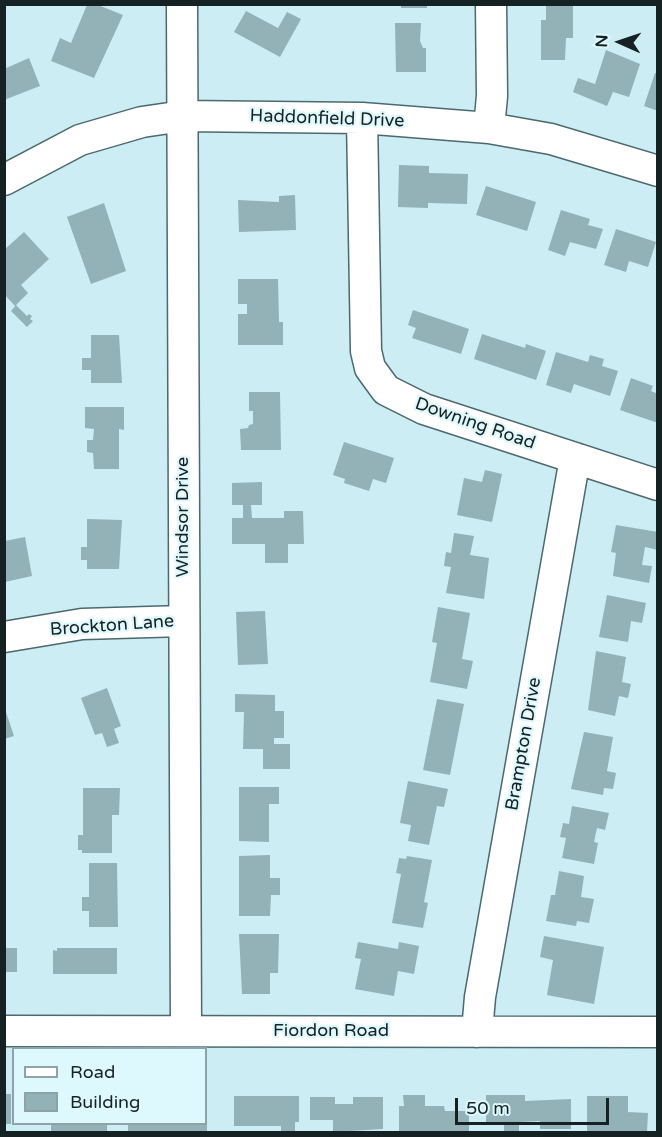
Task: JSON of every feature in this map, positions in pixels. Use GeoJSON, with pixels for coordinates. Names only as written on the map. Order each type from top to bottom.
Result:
{"type":"FeatureCollection","features":[{"type":"Feature","properties":{"kind":"street","name":"Windsor Drive"},"geometry":{"type":"LineString","coordinates":[[182,4],[186,1030]]}},
{"type":"Feature","properties":{"kind":"street"},"geometry":{"type":"LineString","coordinates":[[489,128],[492,96],[490,4]]}},
{"type":"Feature","properties":{"kind":"street","name":"Haddonfield Drive"},"geometry":{"type":"LineString","coordinates":[[4,180],[80,140],[142,122],[183,116],[362,118],[489,128],[551,139],[657,171]]}},
{"type":"Feature","properties":{"kind":"street","name":"Downing Road"},"geometry":{"type":"LineString","coordinates":[[362,118],[366,351],[369,368],[386,390],[424,409],[657,485]]}},
{"type":"Feature","properties":{"kind":"street","name":"Brampton Drive"},"geometry":{"type":"LineString","coordinates":[[477,1032],[480,998],[575,458]]}},
{"type":"Feature","properties":{"kind":"street","name":"Brockton Lane"},"geometry":{"type":"LineString","coordinates":[[4,637],[82,624],[183,621]]}},
{"type":"Feature","properties":{"kind":"street","name":"Fiordon Road"},"geometry":{"type":"LineString","coordinates":[[4,1032],[186,1030],[657,1032]]}},
{"type":"Feature","properties":{"kind":"building"},"geometry":{"type":"Polygon","coordinates":[[[401,4],[427,4],[427,8],[401,8],[401,4]]]}},
{"type":"Feature","properties":{"kind":"building"},"geometry":{"type":"Polygon","coordinates":[[[546,4],[573,4],[573,38],[566,38],[565,60],[541,60],[541,20],[546,20],[546,4]]]}},
{"type":"Feature","properties":{"kind":"building"},"geometry":{"type":"Polygon","coordinates":[[[87,5],[98,5],[123,15],[94,78],[51,61],[60,38],[71,43],[87,5]]]}},
{"type":"Feature","properties":{"kind":"building"},"geometry":{"type":"Polygon","coordinates":[[[246,11],[278,28],[287,12],[301,19],[280,57],[234,32],[246,11]]]}},
{"type":"Feature","properties":{"kind":"building"},"geometry":{"type":"Polygon","coordinates":[[[395,23],[421,23],[420,41],[423,48],[426,48],[426,72],[396,72],[395,23]]]}},
{"type":"Feature","properties":{"kind":"building"},"geometry":{"type":"Polygon","coordinates":[[[606,50],[640,64],[629,97],[613,92],[607,106],[573,92],[578,78],[595,84],[606,50]]]}},
{"type":"Feature","properties":{"kind":"building"},"geometry":{"type":"Polygon","coordinates":[[[29,58],[40,86],[4,100],[4,69],[29,58]]]}},
{"type":"Feature","properties":{"kind":"building"},"geometry":{"type":"Polygon","coordinates":[[[655,73],[658,73],[658,111],[644,106],[655,73]]]}},
{"type":"Feature","properties":{"kind":"building"},"geometry":{"type":"Polygon","coordinates":[[[399,165],[429,166],[429,173],[468,174],[467,204],[428,203],[428,208],[398,207],[399,165]]]}},
{"type":"Feature","properties":{"kind":"building"},"geometry":{"type":"Polygon","coordinates":[[[486,186],[536,202],[527,231],[476,215],[486,186]]]}},
{"type":"Feature","properties":{"kind":"building"},"geometry":{"type":"Polygon","coordinates":[[[295,195],[296,230],[239,232],[238,200],[279,202],[279,196],[295,195]]]}},
{"type":"Feature","properties":{"kind":"building"},"geometry":{"type":"Polygon","coordinates":[[[104,203],[126,271],[91,284],[67,217],[104,203]]]}},
{"type":"Feature","properties":{"kind":"building"},"geometry":{"type":"Polygon","coordinates":[[[561,210],[590,219],[588,225],[603,229],[596,249],[570,242],[565,256],[548,250],[561,210]]]}},
{"type":"Feature","properties":{"kind":"building"},"geometry":{"type":"Polygon","coordinates":[[[616,229],[656,242],[648,267],[629,261],[626,272],[604,265],[616,229]]]}},
{"type":"Feature","properties":{"kind":"building"},"geometry":{"type":"Polygon","coordinates":[[[24,232],[49,259],[21,285],[28,293],[15,306],[4,294],[4,250],[24,232]]]}},
{"type":"Feature","properties":{"kind":"building"},"geometry":{"type":"Polygon","coordinates":[[[238,279],[278,279],[279,322],[283,322],[283,345],[238,345],[238,314],[247,314],[247,304],[238,304],[238,279]]]}},
{"type":"Feature","properties":{"kind":"building"},"geometry":{"type":"Polygon","coordinates":[[[16,305],[27,316],[29,314],[32,316],[30,319],[33,321],[27,327],[11,311],[16,305]]]}},
{"type":"Feature","properties":{"kind":"building"},"geometry":{"type":"Polygon","coordinates":[[[413,310],[469,329],[461,354],[412,338],[416,328],[408,325],[413,310]]]}},
{"type":"Feature","properties":{"kind":"building"},"geometry":{"type":"Polygon","coordinates":[[[482,334],[525,348],[526,344],[546,351],[536,380],[474,359],[482,334]]]}},
{"type":"Feature","properties":{"kind":"building"},"geometry":{"type":"Polygon","coordinates":[[[91,335],[119,335],[122,383],[91,383],[91,370],[82,370],[82,358],[91,358],[91,335]]]}},
{"type":"Feature","properties":{"kind":"building"},"geometry":{"type":"Polygon","coordinates":[[[556,352],[588,362],[590,355],[604,359],[602,366],[618,371],[610,396],[574,384],[571,393],[546,385],[556,352]]]}},
{"type":"Feature","properties":{"kind":"building"},"geometry":{"type":"Polygon","coordinates":[[[631,378],[653,386],[651,391],[658,394],[658,423],[620,410],[631,378]]]}},
{"type":"Feature","properties":{"kind":"building"},"geometry":{"type":"Polygon","coordinates":[[[249,392],[280,392],[281,450],[241,450],[240,429],[248,428],[253,424],[253,411],[249,411],[249,392]]]}},
{"type":"Feature","properties":{"kind":"building"},"geometry":{"type":"Polygon","coordinates":[[[85,407],[124,407],[124,430],[119,429],[119,469],[94,469],[93,453],[87,452],[87,440],[93,440],[94,429],[85,428],[85,407]]]}},
{"type":"Feature","properties":{"kind":"building"},"geometry":{"type":"Polygon","coordinates":[[[344,442],[394,458],[386,483],[373,479],[369,491],[344,483],[345,479],[333,475],[344,442]]]}},
{"type":"Feature","properties":{"kind":"building"},"geometry":{"type":"Polygon","coordinates":[[[485,470],[502,474],[492,522],[457,515],[464,478],[482,482],[485,470]]]}},
{"type":"Feature","properties":{"kind":"building"},"geometry":{"type":"Polygon","coordinates":[[[262,482],[262,505],[251,505],[252,518],[284,518],[284,511],[303,511],[304,544],[288,544],[288,563],[265,563],[265,544],[232,544],[232,518],[243,518],[243,505],[232,505],[232,483],[262,482]]]}},
{"type":"Feature","properties":{"kind":"building"},"geometry":{"type":"Polygon","coordinates":[[[87,519],[122,520],[119,569],[87,569],[87,560],[81,560],[81,547],[87,547],[87,519]]]}},
{"type":"Feature","properties":{"kind":"building"},"geometry":{"type":"Polygon","coordinates":[[[616,525],[658,532],[658,550],[645,547],[642,565],[652,566],[649,583],[613,576],[616,553],[611,552],[616,525]]]}},
{"type":"Feature","properties":{"kind":"building"},"geometry":{"type":"Polygon","coordinates":[[[454,533],[474,536],[470,555],[489,558],[484,599],[446,593],[451,567],[444,566],[446,552],[451,553],[454,533]]]}},
{"type":"Feature","properties":{"kind":"building"},"geometry":{"type":"Polygon","coordinates":[[[25,537],[32,576],[5,582],[5,541],[25,537]]]}},
{"type":"Feature","properties":{"kind":"building"},"geometry":{"type":"Polygon","coordinates":[[[607,595],[646,603],[642,623],[631,621],[628,642],[599,637],[607,595]]]}},
{"type":"Feature","properties":{"kind":"building"},"geometry":{"type":"Polygon","coordinates":[[[438,607],[470,613],[462,659],[473,661],[467,689],[430,682],[437,643],[432,642],[438,607]]]}},
{"type":"Feature","properties":{"kind":"building"},"geometry":{"type":"Polygon","coordinates":[[[265,611],[268,664],[238,665],[236,612],[265,611]]]}},
{"type":"Feature","properties":{"kind":"building"},"geometry":{"type":"Polygon","coordinates":[[[596,651],[626,657],[622,682],[631,684],[628,698],[619,696],[615,716],[588,710],[596,651]]]}},
{"type":"Feature","properties":{"kind":"building"},"geometry":{"type":"Polygon","coordinates":[[[107,688],[121,726],[114,729],[119,743],[107,747],[102,733],[95,735],[81,698],[107,688]]]}},
{"type":"Feature","properties":{"kind":"building"},"geometry":{"type":"Polygon","coordinates":[[[235,694],[275,695],[275,711],[284,711],[284,738],[274,738],[274,744],[290,744],[290,769],[263,769],[263,749],[243,749],[244,712],[235,712],[235,694]]]}},
{"type":"Feature","properties":{"kind":"building"},"geometry":{"type":"Polygon","coordinates":[[[437,699],[464,704],[450,775],[423,770],[437,699]]]}},
{"type":"Feature","properties":{"kind":"building"},"geometry":{"type":"Polygon","coordinates":[[[4,706],[14,736],[4,739],[4,706]]]}},
{"type":"Feature","properties":{"kind":"building"},"geometry":{"type":"Polygon","coordinates":[[[584,732],[613,737],[607,771],[616,773],[613,789],[604,788],[603,795],[571,789],[584,732]]]}},
{"type":"Feature","properties":{"kind":"building"},"geometry":{"type":"Polygon","coordinates":[[[408,781],[448,789],[444,807],[437,806],[429,845],[408,841],[411,825],[400,823],[408,781]]]}},
{"type":"Feature","properties":{"kind":"building"},"geometry":{"type":"Polygon","coordinates":[[[239,787],[279,787],[279,804],[269,804],[269,842],[239,841],[239,787]]]}},
{"type":"Feature","properties":{"kind":"building"},"geometry":{"type":"Polygon","coordinates":[[[83,788],[120,788],[119,815],[112,815],[112,853],[82,853],[82,850],[78,850],[78,835],[83,835],[83,788]]]}},
{"type":"Feature","properties":{"kind":"building"},"geometry":{"type":"Polygon","coordinates":[[[572,806],[609,813],[605,830],[597,828],[594,842],[598,843],[594,864],[562,858],[566,838],[560,837],[563,823],[569,824],[572,806]]]}},
{"type":"Feature","properties":{"kind":"building"},"geometry":{"type":"Polygon","coordinates":[[[270,855],[270,878],[280,878],[280,895],[271,895],[270,916],[239,916],[239,856],[270,855]]]}},
{"type":"Feature","properties":{"kind":"building"},"geometry":{"type":"Polygon","coordinates":[[[407,856],[432,860],[424,902],[428,903],[423,928],[392,923],[401,874],[396,873],[399,858],[406,859],[407,856]]]}},
{"type":"Feature","properties":{"kind":"building"},"geometry":{"type":"Polygon","coordinates":[[[89,863],[117,863],[118,927],[89,927],[89,911],[82,911],[82,897],[89,897],[89,863]]]}},
{"type":"Feature","properties":{"kind":"building"},"geometry":{"type":"Polygon","coordinates":[[[559,871],[584,876],[581,897],[594,899],[589,923],[577,921],[576,926],[546,921],[551,895],[555,895],[559,871]]]}},
{"type":"Feature","properties":{"kind":"building"},"geometry":{"type":"Polygon","coordinates":[[[239,934],[279,934],[278,973],[270,973],[270,994],[242,994],[239,934]]]}},
{"type":"Feature","properties":{"kind":"building"},"geometry":{"type":"Polygon","coordinates":[[[544,936],[604,947],[594,1004],[547,995],[553,960],[540,957],[544,936]]]}},
{"type":"Feature","properties":{"kind":"building"},"geometry":{"type":"Polygon","coordinates":[[[358,942],[398,949],[399,942],[419,946],[414,974],[398,971],[394,996],[355,989],[361,959],[355,958],[358,942]]]}},
{"type":"Feature","properties":{"kind":"building"},"geometry":{"type":"Polygon","coordinates":[[[4,948],[17,948],[17,972],[4,972],[4,948]]]}},
{"type":"Feature","properties":{"kind":"building"},"geometry":{"type":"Polygon","coordinates":[[[57,948],[117,948],[117,974],[53,974],[53,950],[57,951],[57,948]]]}},
{"type":"Feature","properties":{"kind":"building"},"geometry":{"type":"Polygon","coordinates":[[[4,1094],[11,1094],[11,1124],[4,1124],[4,1094]]]}},
{"type":"Feature","properties":{"kind":"building"},"geometry":{"type":"Polygon","coordinates":[[[403,1095],[425,1095],[425,1106],[444,1106],[445,1111],[469,1111],[469,1132],[399,1132],[399,1106],[404,1106],[403,1095]]]}},
{"type":"Feature","properties":{"kind":"building"},"geometry":{"type":"Polygon","coordinates":[[[486,1095],[525,1095],[525,1101],[571,1099],[571,1129],[540,1129],[540,1121],[519,1122],[519,1132],[504,1132],[504,1122],[486,1122],[486,1095]]]}},
{"type":"Feature","properties":{"kind":"building"},"geometry":{"type":"Polygon","coordinates":[[[234,1096],[299,1096],[299,1122],[295,1122],[295,1131],[281,1131],[281,1126],[234,1126],[234,1096]]]}},
{"type":"Feature","properties":{"kind":"building"},"geometry":{"type":"Polygon","coordinates":[[[587,1096],[628,1096],[628,1112],[648,1113],[647,1132],[587,1132],[587,1096]]]}},
{"type":"Feature","properties":{"kind":"building"},"geometry":{"type":"Polygon","coordinates":[[[310,1097],[335,1097],[335,1104],[353,1104],[353,1097],[383,1097],[383,1129],[333,1132],[333,1120],[310,1120],[310,1097]]]}},
{"type":"Feature","properties":{"kind":"building"},"geometry":{"type":"Polygon","coordinates":[[[51,1125],[107,1125],[107,1132],[51,1132],[51,1125]]]}},
{"type":"Feature","properties":{"kind":"building"},"geometry":{"type":"Polygon","coordinates":[[[128,1125],[207,1125],[207,1132],[128,1132],[128,1125]]]}}]}
